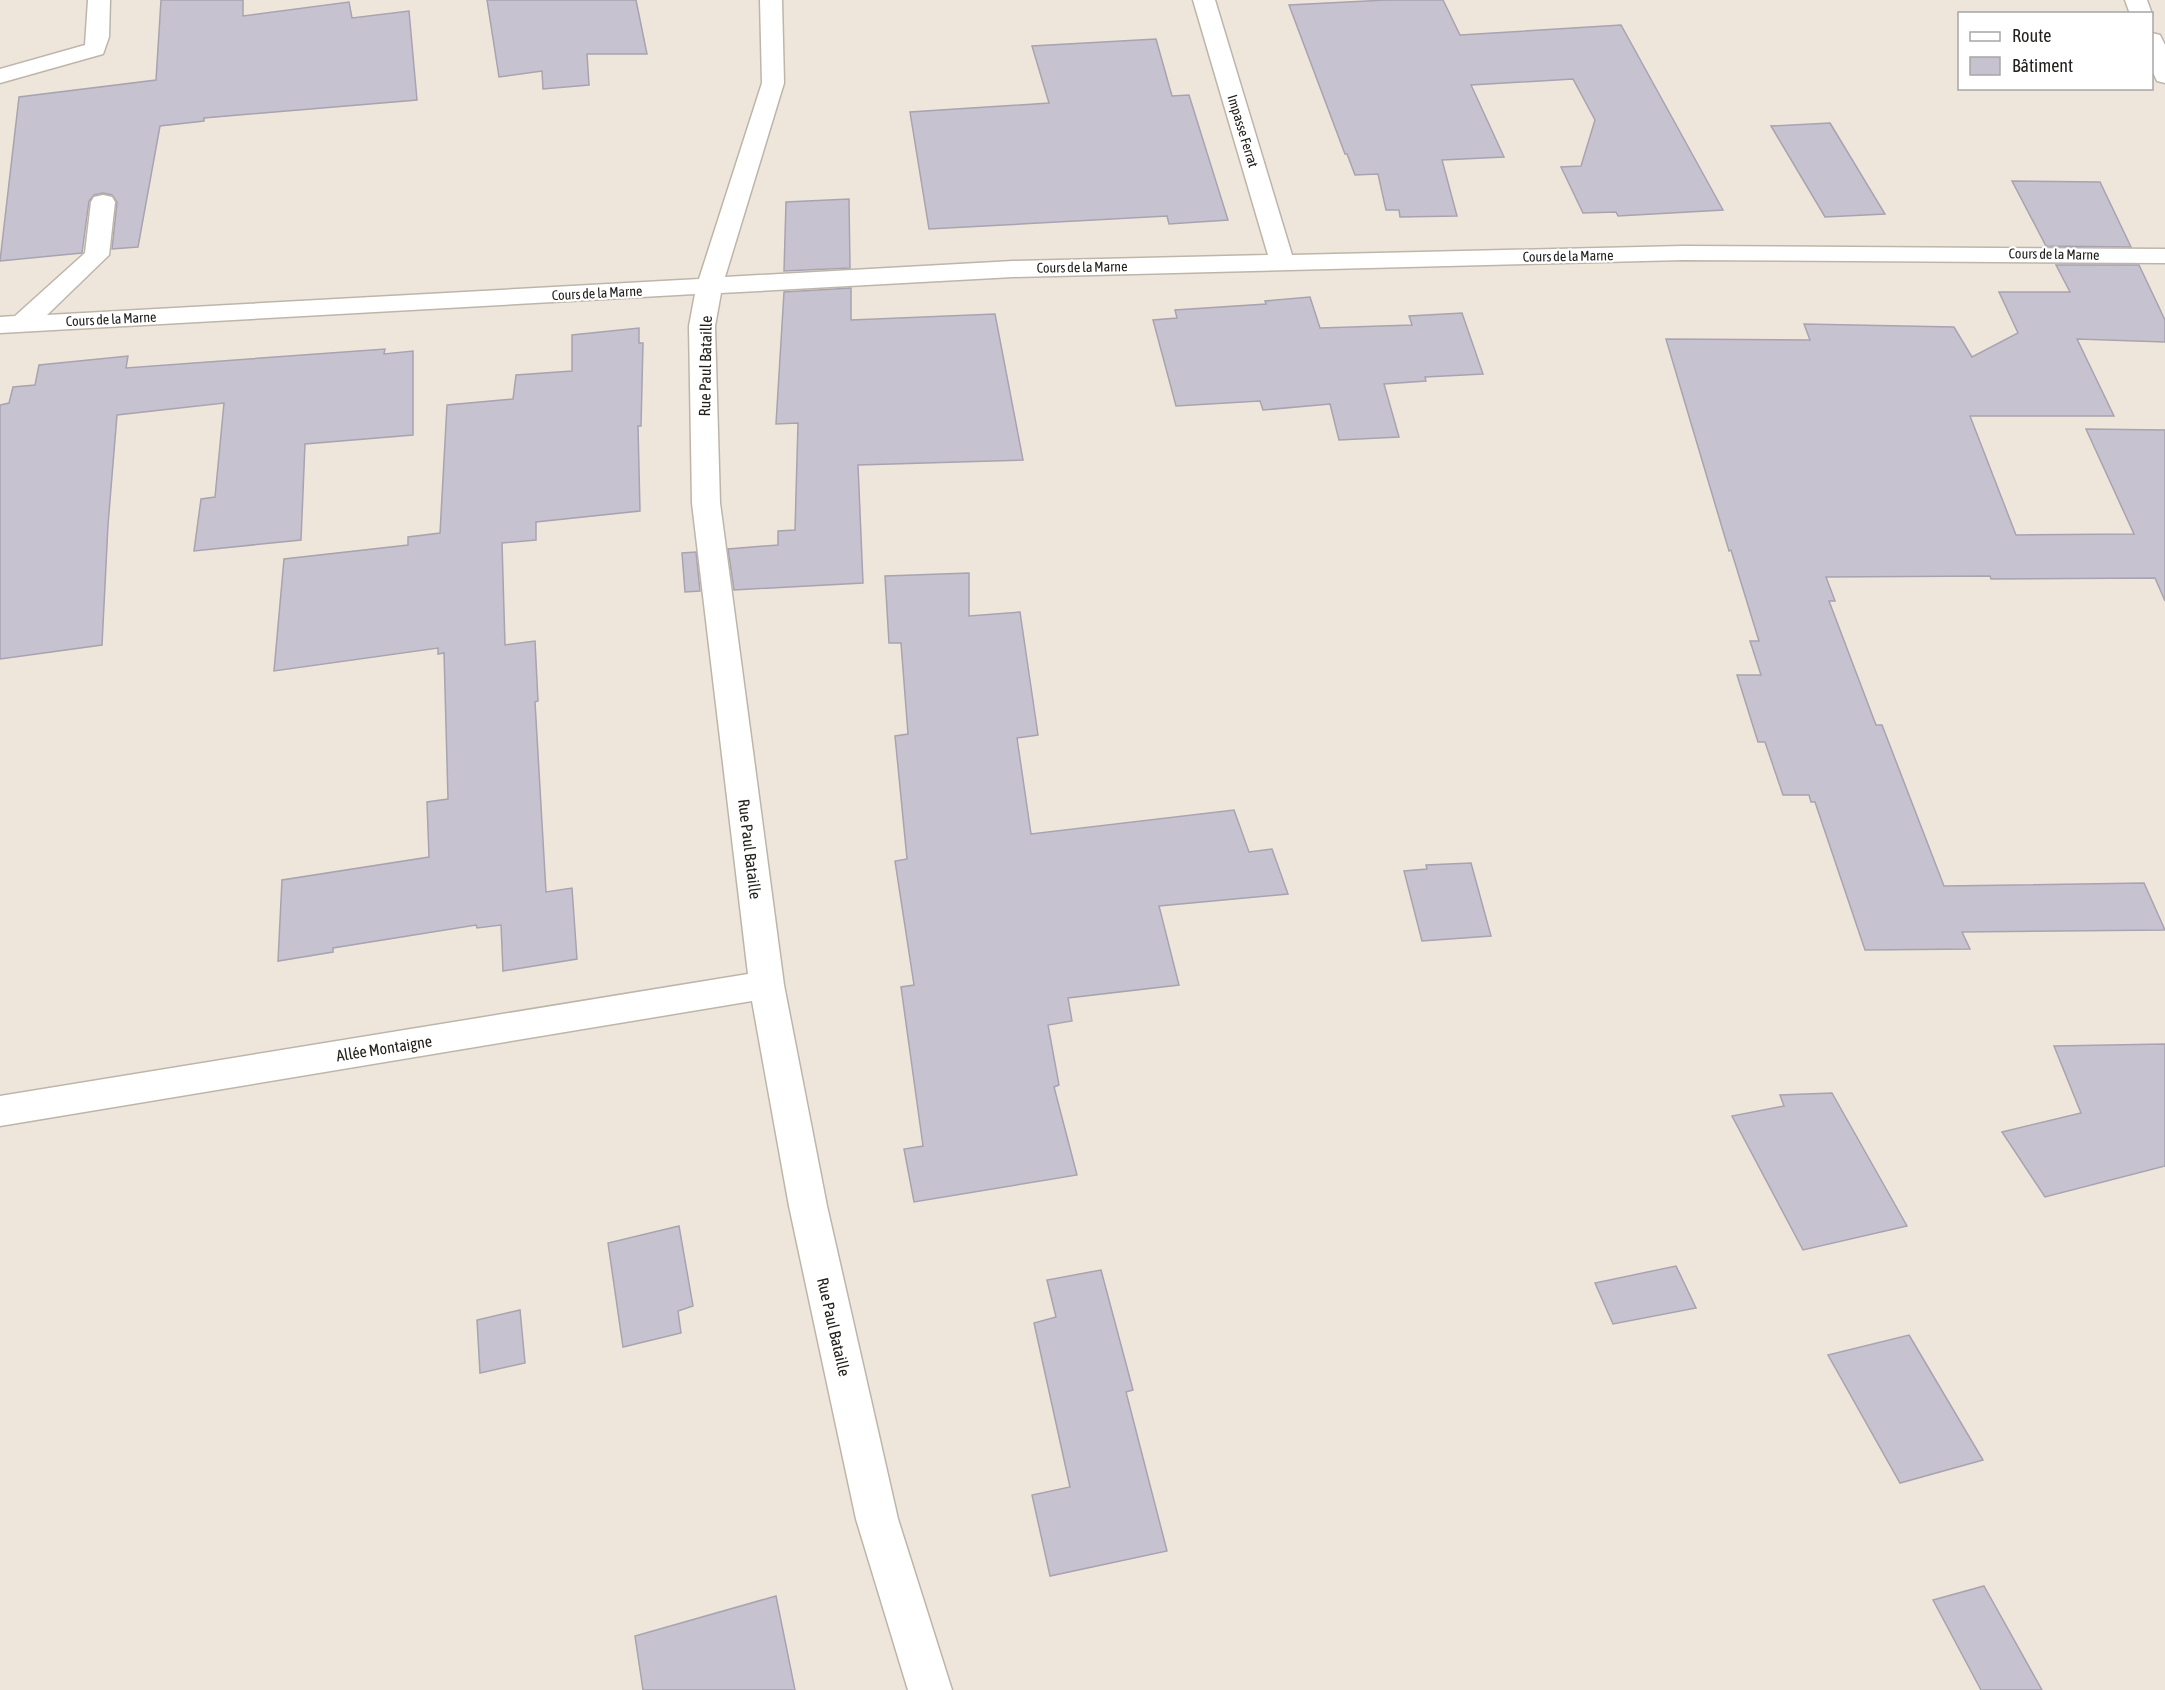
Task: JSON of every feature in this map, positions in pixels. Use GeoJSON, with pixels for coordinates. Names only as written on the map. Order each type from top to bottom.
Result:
{"type":"FeatureCollection","features":[{"type":"Feature","properties":{"kind":"street"},"geometry":{"type":"LineString","coordinates":[[0,76],[95,50],[98,37],[99,0]]}},
{"type":"Feature","properties":{"kind":"street","name":"Rue Paul Bataille"},"geometry":{"type":"LineString","coordinates":[[771,0],[773,83],[709,287],[702,326],[706,503],[767,985],[808,1206],[877,1519],[930,1690]]}},
{"type":"Feature","properties":{"kind":"street","name":"Impasse Ferrat"},"geometry":{"type":"LineString","coordinates":[[1204,0],[1282,262]]}},
{"type":"Feature","properties":{"kind":"street"},"geometry":{"type":"LineString","coordinates":[[2153,45],[2165,76]]}},
{"type":"Feature","properties":{"kind":"street"},"geometry":{"type":"LineString","coordinates":[[11,325],[97,255],[103,202]]}},
{"type":"Feature","properties":{"kind":"street","name":"Cours de la Marne"},"geometry":{"type":"LineString","coordinates":[[11,325],[1013,269],[1683,253],[2165,256]]}},
{"type":"Feature","properties":{"kind":"street","name":"Allée Montaigne"},"geometry":{"type":"LineString","coordinates":[[0,1111],[767,985]]}},
{"type":"Feature","properties":{"kind":"building"},"geometry":{"type":"Polygon","coordinates":[[[161,0],[243,0],[243,16],[349,2],[352,18],[409,11],[417,100],[204,118],[204,121],[160,126],[138,247],[112,249],[117,202],[112,195],[103,193],[94,195],[89,201],[82,253],[0,261],[19,97],[156,80],[161,0]]]}},
{"type":"Feature","properties":{"kind":"building"},"geometry":{"type":"Polygon","coordinates":[[[487,0],[636,0],[647,54],[587,54],[589,85],[543,89],[542,71],[499,77],[487,0]]]}},
{"type":"Feature","properties":{"kind":"building"},"geometry":{"type":"Polygon","coordinates":[[[1386,0],[1443,0],[1460,35],[1621,25],[1723,210],[1618,216],[1616,212],[1583,213],[1561,167],[1581,166],[1595,120],[1573,79],[1471,85],[1504,157],[1442,160],[1457,216],[1400,217],[1399,210],[1386,210],[1378,174],[1355,175],[1347,154],[1345,154],[1289,5],[1386,0]]]}},
{"type":"Feature","properties":{"kind":"building"},"geometry":{"type":"Polygon","coordinates":[[[1156,39],[1172,96],[1189,95],[1228,220],[1169,224],[1167,216],[929,229],[910,112],[1049,103],[1032,46],[1156,39]]]}},
{"type":"Feature","properties":{"kind":"building"},"geometry":{"type":"Polygon","coordinates":[[[1830,123],[1885,214],[1825,217],[1771,126],[1830,123]]]}},
{"type":"Feature","properties":{"kind":"building"},"geometry":{"type":"Polygon","coordinates":[[[2012,181],[2100,182],[2131,247],[2046,246],[2012,181]]]}},
{"type":"Feature","properties":{"kind":"building"},"geometry":{"type":"Polygon","coordinates":[[[849,199],[850,268],[784,271],[786,202],[849,199]]]}},
{"type":"Feature","properties":{"kind":"building"},"geometry":{"type":"Polygon","coordinates":[[[2056,265],[2139,265],[2165,320],[2165,342],[2077,339],[2114,416],[1970,416],[2016,535],[2134,534],[2086,429],[2165,430],[2165,601],[2155,578],[1991,579],[1990,576],[1826,577],[1835,601],[1829,601],[1876,725],[1882,725],[1944,886],[2144,883],[2165,930],[1962,932],[1970,949],[1865,950],[1815,802],[1811,802],[1809,795],[1783,795],[1765,742],[1758,742],[1737,675],[1761,675],[1750,641],[1759,641],[1731,550],[1729,551],[1666,339],[1810,340],[1804,324],[1954,327],[1972,357],[2018,333],[1999,292],[2070,292],[2056,265]]]}},
{"type":"Feature","properties":{"kind":"building"},"geometry":{"type":"Polygon","coordinates":[[[851,288],[851,320],[995,314],[1023,460],[858,465],[863,583],[734,590],[728,549],[778,545],[778,531],[795,530],[798,423],[776,424],[784,292],[851,288]]]}},
{"type":"Feature","properties":{"kind":"building"},"geometry":{"type":"Polygon","coordinates":[[[1310,297],[1320,328],[1412,325],[1409,316],[1462,313],[1483,374],[1425,377],[1426,381],[1384,384],[1399,437],[1339,440],[1330,404],[1263,410],[1260,401],[1176,406],[1153,320],[1177,318],[1175,310],[1266,304],[1265,301],[1310,297]]]}},
{"type":"Feature","properties":{"kind":"building"},"geometry":{"type":"Polygon","coordinates":[[[639,328],[639,343],[643,343],[641,426],[638,426],[640,511],[536,522],[536,540],[502,543],[505,645],[535,641],[538,701],[535,702],[546,892],[572,888],[577,959],[503,971],[501,925],[477,928],[476,925],[333,948],[333,952],[278,961],[282,880],[429,857],[427,802],[448,799],[444,653],[438,654],[438,648],[274,671],[284,559],[408,545],[408,537],[440,533],[447,405],[513,399],[516,375],[572,371],[572,335],[639,328]]]}},
{"type":"Feature","properties":{"kind":"building"},"geometry":{"type":"Polygon","coordinates":[[[385,349],[384,354],[413,351],[413,435],[305,444],[301,540],[194,551],[201,499],[215,497],[224,403],[117,415],[108,525],[102,645],[0,659],[0,405],[9,403],[13,387],[35,385],[39,365],[128,356],[126,368],[385,349]]]}},
{"type":"Feature","properties":{"kind":"building"},"geometry":{"type":"Polygon","coordinates":[[[696,552],[700,591],[685,592],[682,553],[696,552]]]}},
{"type":"Feature","properties":{"kind":"building"},"geometry":{"type":"Polygon","coordinates":[[[969,573],[969,616],[1020,612],[1038,735],[1017,738],[1031,834],[1234,810],[1249,852],[1272,849],[1288,894],[1159,906],[1179,985],[1068,998],[1072,1021],[1048,1025],[1059,1085],[1054,1087],[1077,1175],[914,1202],[904,1149],[923,1146],[901,987],[914,985],[895,861],[907,859],[895,736],[908,734],[901,643],[889,643],[885,576],[969,573]]]}},
{"type":"Feature","properties":{"kind":"building"},"geometry":{"type":"Polygon","coordinates":[[[1471,863],[1491,936],[1422,941],[1404,871],[1427,869],[1426,865],[1471,863]]]}},
{"type":"Feature","properties":{"kind":"building"},"geometry":{"type":"Polygon","coordinates":[[[2165,1044],[2165,1166],[2045,1197],[2002,1132],[2081,1113],[2054,1046],[2165,1044]]]}},
{"type":"Feature","properties":{"kind":"building"},"geometry":{"type":"Polygon","coordinates":[[[1832,1093],[1907,1226],[1803,1250],[1732,1116],[1784,1106],[1780,1095],[1832,1093]]]}},
{"type":"Feature","properties":{"kind":"building"},"geometry":{"type":"Polygon","coordinates":[[[679,1226],[693,1306],[678,1311],[681,1333],[623,1347],[608,1243],[679,1226]]]}},
{"type":"Feature","properties":{"kind":"building"},"geometry":{"type":"Polygon","coordinates":[[[1676,1266],[1696,1308],[1613,1324],[1595,1283],[1676,1266]]]}},
{"type":"Feature","properties":{"kind":"building"},"geometry":{"type":"Polygon","coordinates":[[[1101,1270],[1133,1390],[1126,1392],[1167,1551],[1050,1576],[1032,1495],[1070,1487],[1034,1323],[1056,1317],[1047,1280],[1101,1270]]]}},
{"type":"Feature","properties":{"kind":"building"},"geometry":{"type":"Polygon","coordinates":[[[520,1310],[525,1363],[480,1373],[477,1320],[520,1310]]]}},
{"type":"Feature","properties":{"kind":"building"},"geometry":{"type":"Polygon","coordinates":[[[1909,1335],[1983,1460],[1900,1483],[1828,1355],[1909,1335]]]}},
{"type":"Feature","properties":{"kind":"building"},"geometry":{"type":"Polygon","coordinates":[[[1984,1586],[2042,1690],[1981,1690],[1933,1600],[1984,1586]]]}},
{"type":"Feature","properties":{"kind":"building"},"geometry":{"type":"Polygon","coordinates":[[[776,1596],[795,1690],[643,1690],[635,1636],[776,1596]]]}}]}
